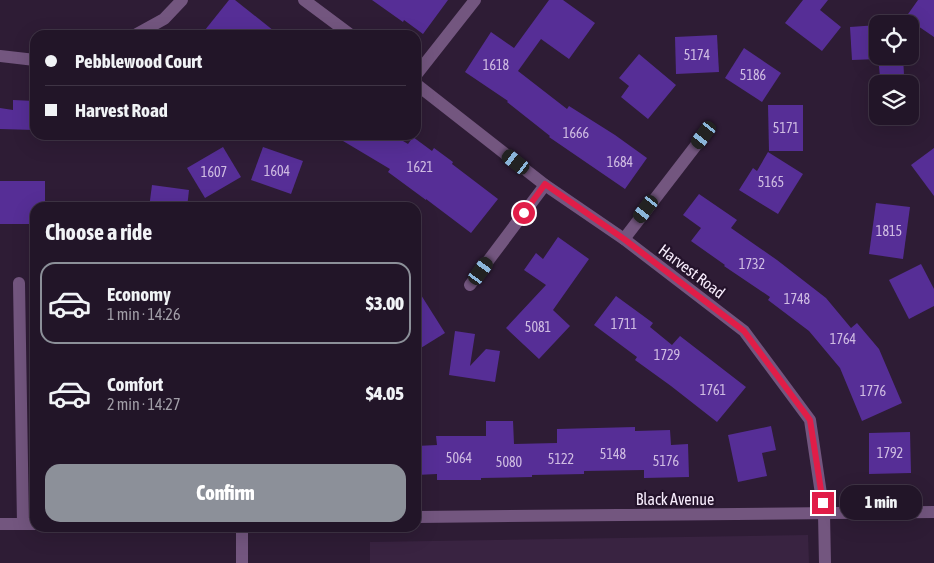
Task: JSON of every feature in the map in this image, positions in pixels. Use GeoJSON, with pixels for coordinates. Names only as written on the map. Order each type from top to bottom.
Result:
{"type":"FeatureCollection","features":[{"type":"Feature","properties":{"kind":"street"},"geometry":{"type":"LineString","coordinates":[[144,30],[164,19],[182,0]]}},
{"type":"Feature","properties":{"kind":"street"},"geometry":{"type":"LineString","coordinates":[[304,0],[344,30]]}},
{"type":"Feature","properties":{"kind":"street"},"geometry":{"type":"LineString","coordinates":[[421,69],[475,0]]}},
{"type":"Feature","properties":{"kind":"street"},"geometry":{"type":"LineString","coordinates":[[0,56],[30,59]]}},
{"type":"Feature","properties":{"kind":"street","name":"Harvest Road"},"geometry":{"type":"LineString","coordinates":[[421,88],[545,184],[624,239],[744,331],[810,420],[824,514],[825,563]]}},
{"type":"Feature","properties":{"kind":"street"},"geometry":{"type":"LineString","coordinates":[[624,239],[704,135]]}},
{"type":"Feature","properties":{"kind":"street"},"geometry":{"type":"LineString","coordinates":[[470,285],[545,184]]}},
{"type":"Feature","properties":{"kind":"street"},"geometry":{"type":"LineString","coordinates":[[0,524],[29,524],[19,283]]}},
{"type":"Feature","properties":{"kind":"street","name":"Black Avenue"},"geometry":{"type":"LineString","coordinates":[[421,517],[934,512]]}},
{"type":"Feature","properties":{"kind":"street"},"geometry":{"type":"LineString","coordinates":[[242,532],[242,563]]}},
{"type":"Feature","properties":{"kind":"shaded area"},"geometry":{"type":"Polygon","coordinates":[[[808,535],[809,563],[370,563],[370,542],[808,535]]]}},
{"type":"Feature","properties":{"kind":"building"},"geometry":{"type":"Polygon","coordinates":[[[229,0],[235,0],[273,30],[205,30],[229,0]]]}},
{"type":"Feature","properties":{"kind":"building"},"geometry":{"type":"Polygon","coordinates":[[[372,0],[448,0],[423,34],[421,30],[418,30],[404,20],[403,22],[372,0]]]}},
{"type":"Feature","properties":{"kind":"building"},"geometry":{"type":"Polygon","coordinates":[[[549,0],[563,0],[595,23],[569,59],[541,39],[518,71],[567,109],[569,106],[647,158],[625,189],[549,137],[508,101],[465,72],[491,32],[514,48],[549,0]]]}},
{"type":"Feature","properties":{"kind":"building"},"geometry":{"type":"Polygon","coordinates":[[[803,0],[828,0],[820,10],[841,27],[822,51],[785,23],[803,0]]]}},
{"type":"Feature","properties":{"kind":"building"},"geometry":{"type":"Polygon","coordinates":[[[918,0],[934,0],[934,37],[919,27],[919,15],[907,15],[918,0]]]}},
{"type":"Feature","properties":{"kind":"building"},"geometry":{"type":"Polygon","coordinates":[[[869,26],[869,59],[852,60],[850,27],[869,26]]]}},
{"type":"Feature","properties":{"kind":"building"},"geometry":{"type":"Polygon","coordinates":[[[717,35],[719,72],[676,74],[675,37],[717,35]]]}},
{"type":"Feature","properties":{"kind":"building"},"geometry":{"type":"Polygon","coordinates":[[[744,48],[781,73],[762,102],[725,78],[744,48]]]}},
{"type":"Feature","properties":{"kind":"building"},"geometry":{"type":"Polygon","coordinates":[[[639,54],[676,85],[648,119],[621,97],[629,86],[619,78],[639,54]]]}},
{"type":"Feature","properties":{"kind":"building"},"geometry":{"type":"Polygon","coordinates":[[[879,65],[903,65],[904,75],[880,75],[879,65]]]}},
{"type":"Feature","properties":{"kind":"building"},"geometry":{"type":"Polygon","coordinates":[[[13,100],[30,101],[30,130],[0,129],[0,108],[13,110],[13,100]]]}},
{"type":"Feature","properties":{"kind":"building"},"geometry":{"type":"Polygon","coordinates":[[[768,105],[803,105],[803,151],[769,151],[768,105]]]}},
{"type":"Feature","properties":{"kind":"building"},"geometry":{"type":"Polygon","coordinates":[[[341,140],[401,140],[408,144],[411,140],[417,140],[432,151],[434,148],[498,199],[471,233],[388,172],[390,169],[341,140]]]}},
{"type":"Feature","properties":{"kind":"building"},"geometry":{"type":"Polygon","coordinates":[[[223,147],[241,177],[205,198],[187,168],[223,147]]]}},
{"type":"Feature","properties":{"kind":"building"},"geometry":{"type":"Polygon","coordinates":[[[263,147],[303,161],[291,194],[251,180],[263,147]]]}},
{"type":"Feature","properties":{"kind":"building"},"geometry":{"type":"Polygon","coordinates":[[[934,148],[934,196],[911,165],[934,148]]]}},
{"type":"Feature","properties":{"kind":"building"},"geometry":{"type":"Polygon","coordinates":[[[768,152],[803,174],[778,214],[739,190],[753,168],[757,171],[768,152]]]}},
{"type":"Feature","properties":{"kind":"building"},"geometry":{"type":"Polygon","coordinates":[[[0,181],[45,181],[45,202],[30,202],[30,224],[0,224],[0,181]]]}},
{"type":"Feature","properties":{"kind":"building"},"geometry":{"type":"Polygon","coordinates":[[[152,185],[189,190],[188,202],[150,202],[152,185]]]}},
{"type":"Feature","properties":{"kind":"building"},"geometry":{"type":"Polygon","coordinates":[[[699,194],[737,220],[731,228],[777,260],[826,298],[851,328],[857,323],[879,349],[902,403],[862,421],[840,368],[809,331],[768,300],[770,297],[691,241],[701,228],[683,215],[699,194]]]}},
{"type":"Feature","properties":{"kind":"building"},"geometry":{"type":"Polygon","coordinates":[[[876,203],[910,207],[903,259],[869,254],[876,203]]]}},
{"type":"Feature","properties":{"kind":"building"},"geometry":{"type":"Polygon","coordinates":[[[558,237],[589,259],[553,310],[570,326],[539,359],[506,328],[546,285],[524,270],[536,253],[543,259],[558,237]]]}},
{"type":"Feature","properties":{"kind":"building"},"geometry":{"type":"Polygon","coordinates":[[[921,264],[934,289],[934,306],[909,319],[889,280],[921,264]]]}},
{"type":"Feature","properties":{"kind":"building"},"geometry":{"type":"Polygon","coordinates":[[[421,295],[445,333],[421,348],[421,295]]]}},
{"type":"Feature","properties":{"kind":"building"},"geometry":{"type":"Polygon","coordinates":[[[616,296],[653,323],[650,327],[672,345],[680,336],[746,387],[717,422],[635,360],[637,357],[594,325],[616,296]]]}},
{"type":"Feature","properties":{"kind":"building"},"geometry":{"type":"Polygon","coordinates":[[[455,331],[475,334],[470,366],[486,349],[500,351],[495,382],[449,375],[455,331]]]}},
{"type":"Feature","properties":{"kind":"building"},"geometry":{"type":"Polygon","coordinates":[[[486,421],[513,421],[514,444],[557,443],[557,429],[635,427],[635,431],[670,430],[671,445],[688,444],[689,477],[644,478],[644,470],[584,471],[584,474],[532,475],[532,477],[481,478],[481,480],[437,480],[437,474],[421,475],[421,446],[437,445],[436,436],[486,436],[486,421]]]}},
{"type":"Feature","properties":{"kind":"building"},"geometry":{"type":"Polygon","coordinates":[[[771,426],[776,450],[762,453],[767,476],[738,482],[728,435],[771,426]]]}},
{"type":"Feature","properties":{"kind":"building"},"geometry":{"type":"Polygon","coordinates":[[[910,432],[911,473],[869,474],[869,433],[910,432]]]}},
{"type":"Feature","properties":{"kind":"route"},"geometry":{"type":"LineString","coordinates":[[524,213],[545,184],[624,239],[744,331],[810,420],[823,503]]}}]}
